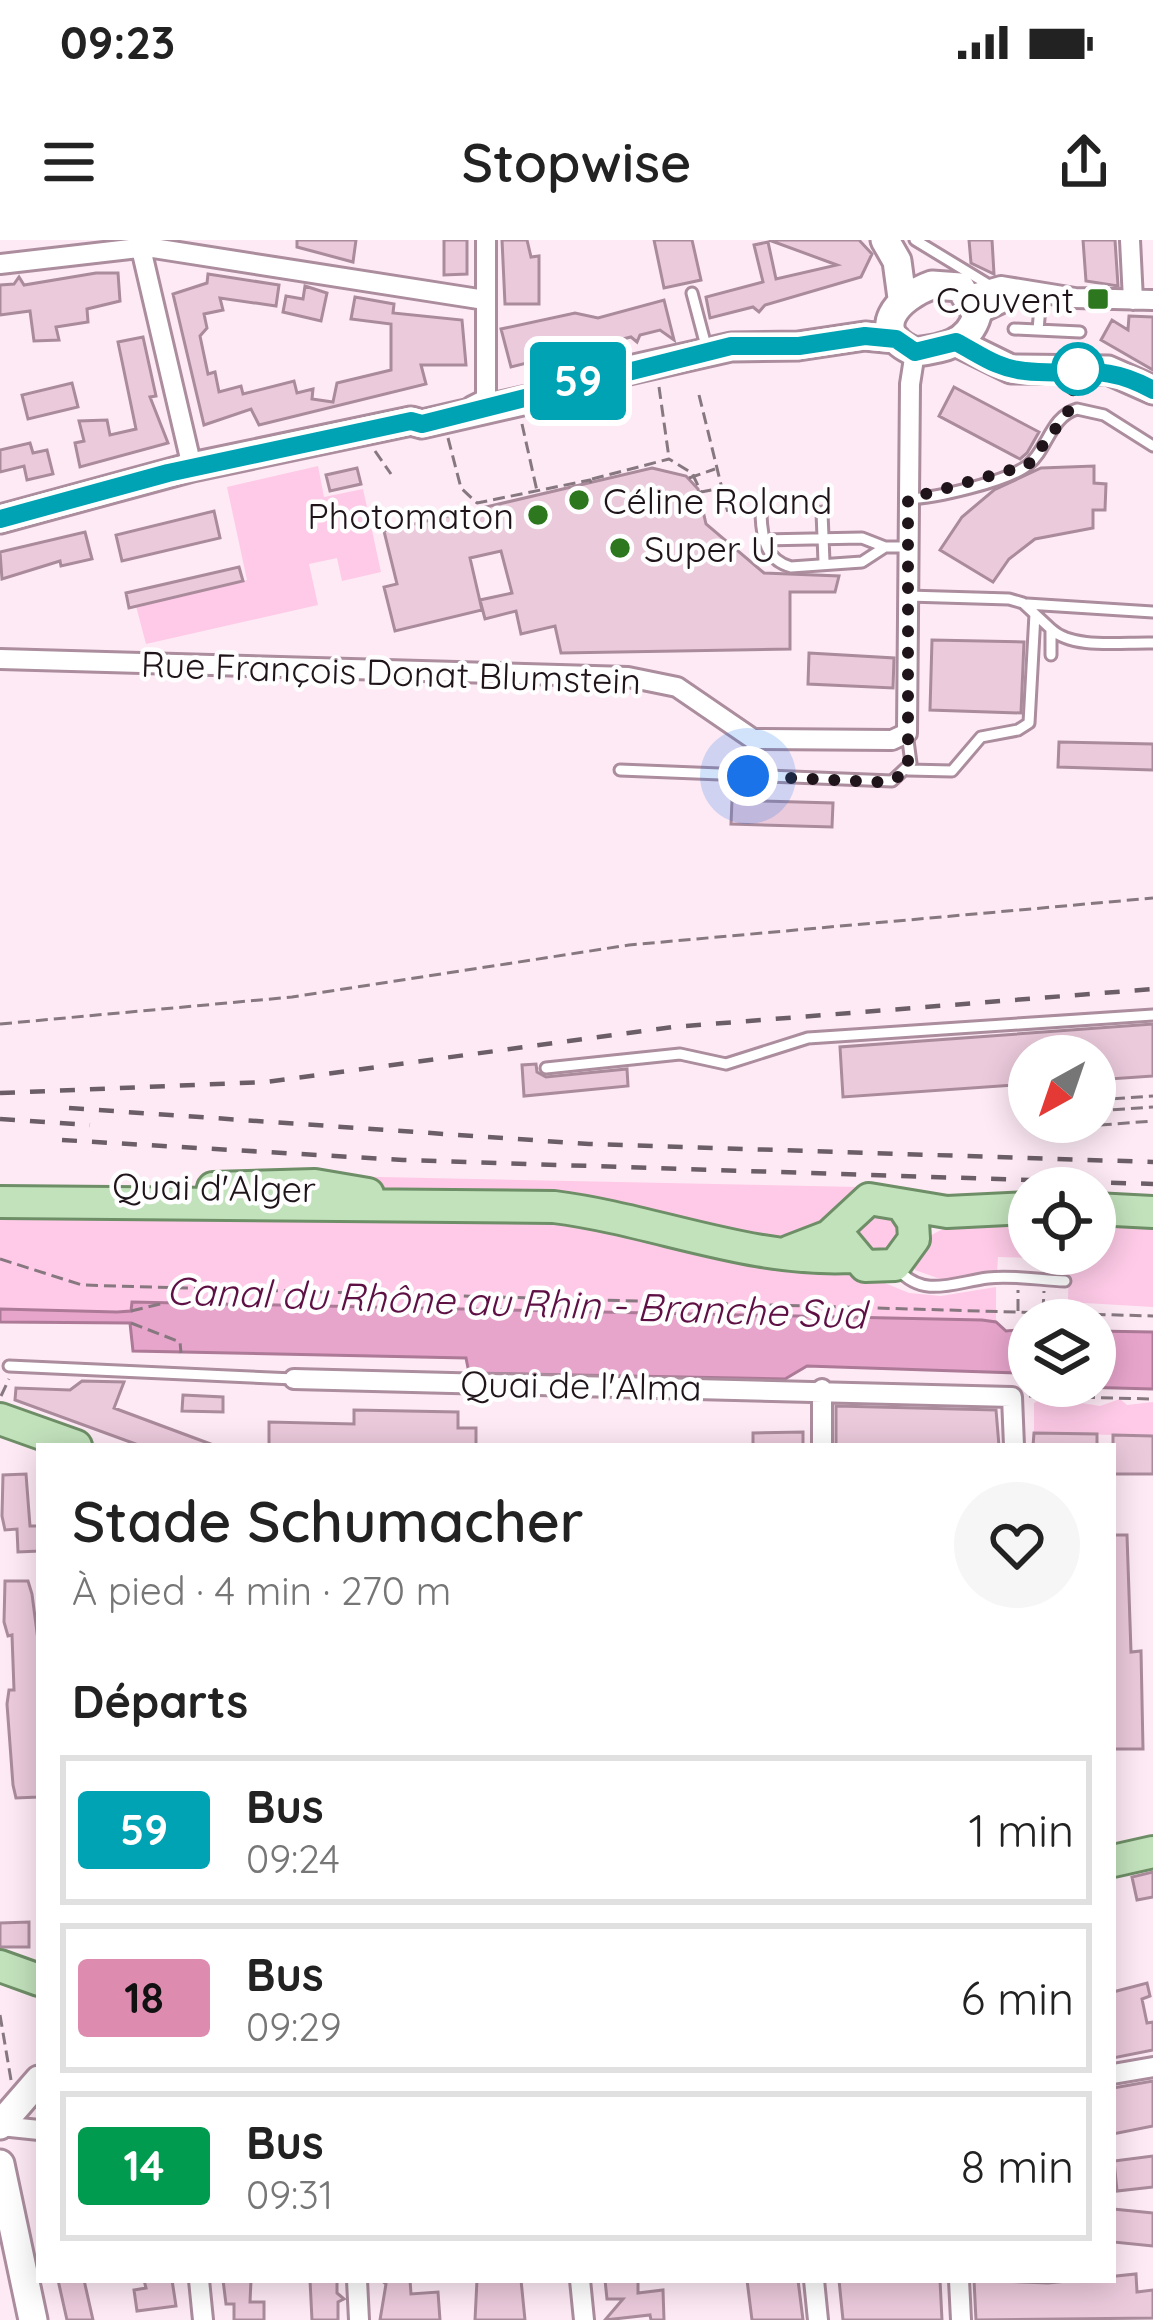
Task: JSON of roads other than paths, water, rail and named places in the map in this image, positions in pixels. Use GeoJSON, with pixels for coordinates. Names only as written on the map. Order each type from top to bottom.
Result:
{"type":"FeatureCollection","features":[{"type":"Feature","properties":{"kind":"main road"},"geometry":{"type":"LineString","coordinates":[[885,240],[897,261],[898,302],[891,322],[906,346]]}},
{"type":"Feature","properties":{"kind":"main road"},"geometry":{"type":"LineString","coordinates":[[900,240],[911,260],[974,313],[1004,367],[1030,372],[1108,370],[1153,390]]}},
{"type":"Feature","properties":{"kind":"main road"},"geometry":{"type":"LineString","coordinates":[[0,519],[192,467],[411,421],[455,421],[549,394],[563,385],[707,351],[799,346],[830,339],[940,284]]}},
{"type":"Feature","properties":{"kind":"main road"},"geometry":{"type":"LineString","coordinates":[[830,339],[906,346],[974,313]]}},
{"type":"Feature","properties":{"kind":"main road"},"geometry":{"type":"LineString","coordinates":[[411,421],[418,413],[486,393],[546,381],[563,385]]}},
{"type":"Feature","properties":{"kind":"main road","name":"Quai d'Alger"},"geometry":{"type":"LineString","coordinates":[[0,1184],[315,1186],[427,1205]]}},
{"type":"Feature","properties":{"kind":"main road"},"geometry":{"type":"LineString","coordinates":[[784,1253],[845,1224],[854,1208],[869,1199],[947,1212],[1008,1209]]}},
{"type":"Feature","properties":{"kind":"main road","name":"Quai d'Alger"},"geometry":{"type":"LineString","coordinates":[[0,1202],[584,1210],[718,1246],[852,1257],[872,1268],[895,1265]]}},
{"type":"Feature","properties":{"kind":"main road"},"geometry":{"type":"LineString","coordinates":[[903,1208],[913,1222],[914,1240]]}},
{"type":"Feature","properties":{"kind":"main road"},"geometry":{"type":"LineString","coordinates":[[1116,1210],[1153,1212]]}},
{"type":"Feature","properties":{"kind":"main road"},"geometry":{"type":"LineString","coordinates":[[895,1265],[914,1240],[947,1212]]}},
{"type":"Feature","properties":{"kind":"main road"},"geometry":{"type":"LineString","coordinates":[[845,1224],[852,1257]]}},
{"type":"Feature","properties":{"kind":"main road"},"geometry":{"type":"LineString","coordinates":[[0,1419],[68,1443]]}},
{"type":"Feature","properties":{"kind":"main road"},"geometry":{"type":"LineString","coordinates":[[1116,1860],[1153,1852]]}},
{"type":"Feature","properties":{"kind":"main road"},"geometry":{"type":"LineString","coordinates":[[0,1966],[36,1979]]}},
{"type":"Feature","properties":{"kind":"main road"},"geometry":{"type":"LineString","coordinates":[[0,2125],[36,2083]]}},
{"type":"Feature","properties":{"kind":"main road"},"geometry":{"type":"LineString","coordinates":[[0,2164],[34,2320]]}},
{"type":"Feature","properties":{"kind":"street"},"geometry":{"type":"LineString","coordinates":[[455,421],[486,399],[486,240]]}},
{"type":"Feature","properties":{"kind":"street"},"geometry":{"type":"LineString","coordinates":[[974,313],[1033,293],[1143,300],[1130,240]]}},
{"type":"Feature","properties":{"kind":"street"},"geometry":{"type":"LineString","coordinates":[[0,264],[139,244],[485,300]]}},
{"type":"Feature","properties":{"kind":"street"},"geometry":{"type":"LineString","coordinates":[[139,244],[192,467]]}},
{"type":"Feature","properties":{"kind":"street"},"geometry":{"type":"LineString","coordinates":[[974,313],[1033,293]]}},
{"type":"Feature","properties":{"kind":"street"},"geometry":{"type":"LineString","coordinates":[[906,346],[907,733]]}},
{"type":"Feature","properties":{"kind":"street","name":"Rue François Donat Blumstein"},"geometry":{"type":"LineString","coordinates":[[0,659],[628,677],[676,687],[753,739],[892,740],[907,733]]}},
{"type":"Feature","properties":{"kind":"street","name":"Quai de l'Alma"},"geometry":{"type":"LineString","coordinates":[[295,1379],[1012,1396],[1014,1443]]}},
{"type":"Feature","properties":{"kind":"street"},"geometry":{"type":"LineString","coordinates":[[822,1389],[822,1443]]}},
{"type":"Feature","properties":{"kind":"street"},"geometry":{"type":"LineString","coordinates":[[1116,2073],[1153,2067]]}},
{"type":"Feature","properties":{"kind":"street"},"geometry":{"type":"LineString","coordinates":[[0,2125],[36,2130]]}},
{"type":"Feature","properties":{"kind":"street"},"geometry":{"type":"LineString","coordinates":[[199,2283],[203,2320]]}},
{"type":"Feature","properties":{"kind":"street"},"geometry":{"type":"LineString","coordinates":[[357,2283],[359,2320]]}},
{"type":"Feature","properties":{"kind":"street"},"geometry":{"type":"LineString","coordinates":[[580,2283],[584,2320]]}},
{"type":"Feature","properties":{"kind":"street"},"geometry":{"type":"LineString","coordinates":[[814,2283],[818,2320]]}},
{"type":"Feature","properties":{"kind":"street"},"geometry":{"type":"LineString","coordinates":[[959,2283],[961,2320]]}},
{"type":"Feature","properties":{"kind":"lane"},"geometry":{"type":"LineString","coordinates":[[915,240],[974,313]]}},
{"type":"Feature","properties":{"kind":"lane"},"geometry":{"type":"LineString","coordinates":[[692,293],[707,351]]}},
{"type":"Feature","properties":{"kind":"lane"},"geometry":{"type":"LineString","coordinates":[[1033,293],[1039,330]]}},
{"type":"Feature","properties":{"kind":"lane"},"geometry":{"type":"LineString","coordinates":[[1014,328],[1080,332]]}},
{"type":"Feature","properties":{"kind":"lane"},"geometry":{"type":"LineString","coordinates":[[908,499],[1015,473],[1037,455],[1059,419],[1077,409],[1104,415],[1153,446]]}},
{"type":"Feature","properties":{"kind":"lane"},"geometry":{"type":"LineString","coordinates":[[822,512],[824,562]]}},
{"type":"Feature","properties":{"kind":"lane"},"geometry":{"type":"LineString","coordinates":[[760,515],[762,540],[781,564],[862,562],[885,547]]}},
{"type":"Feature","properties":{"kind":"lane"},"geometry":{"type":"LineString","coordinates":[[762,540],[862,538],[885,547],[908,547]]}},
{"type":"Feature","properties":{"kind":"lane"},"geometry":{"type":"LineString","coordinates":[[908,596],[1023,603],[1056,610],[1153,612]]}},
{"type":"Feature","properties":{"kind":"lane"},"geometry":{"type":"LineString","coordinates":[[1023,603],[1060,638],[1153,643]]}},
{"type":"Feature","properties":{"kind":"lane"},"geometry":{"type":"LineString","coordinates":[[620,770],[877,782],[892,781],[908,770],[952,771],[981,737],[1018,730],[1029,723],[1035,614]]}},
{"type":"Feature","properties":{"kind":"lane"},"geometry":{"type":"LineString","coordinates":[[1051,629],[1051,655]]}},
{"type":"Feature","properties":{"kind":"lane"},"geometry":{"type":"LineString","coordinates":[[907,733],[908,770]]}},
{"type":"Feature","properties":{"kind":"lane"},"geometry":{"type":"LineString","coordinates":[[546,1068],[685,1054],[726,1064],[808,1038],[1153,1016]]}},
{"type":"Feature","properties":{"kind":"lane"},"geometry":{"type":"LineString","coordinates":[[895,1265],[922,1286],[1018,1279],[1065,1281]]}},
{"type":"Feature","properties":{"kind":"lane","name":"Quai de l'Alma"},"geometry":{"type":"LineString","coordinates":[[9,1366],[295,1379]]}},
{"type":"Feature","properties":{"kind":"railway"},"geometry":{"type":"LineString","coordinates":[[0,1093],[266,1082],[673,1027],[1153,989]]}},
{"type":"Feature","properties":{"kind":"railway"},"geometry":{"type":"LineString","coordinates":[[69,1108],[589,1144],[1153,1162]]}},
{"type":"Feature","properties":{"kind":"railway"},"geometry":{"type":"LineString","coordinates":[[0,1119],[90,1125]]}},
{"type":"Feature","properties":{"kind":"railway"},"geometry":{"type":"LineString","coordinates":[[62,1140],[403,1160],[1153,1184]]}},
{"type":"Feature","properties":{"kind":"place","name":"Couvent"},"geometry":{"type":"Point","coordinates":[1098,299]}},
{"type":"Feature","properties":{"kind":"place","name":"Céline Roland"},"geometry":{"type":"Point","coordinates":[579,500]}},
{"type":"Feature","properties":{"kind":"place","name":"Photomaton"},"geometry":{"type":"Point","coordinates":[538,515]}},
{"type":"Feature","properties":{"kind":"place","name":"Super U"},"geometry":{"type":"Point","coordinates":[620,548]}},
{"type":"Feature","properties":{"kind":"water label","name":"Canal du Rhône au Rhin - Branche Sud"},"geometry":{"type":"Point","coordinates":[516,1302]}}]}
